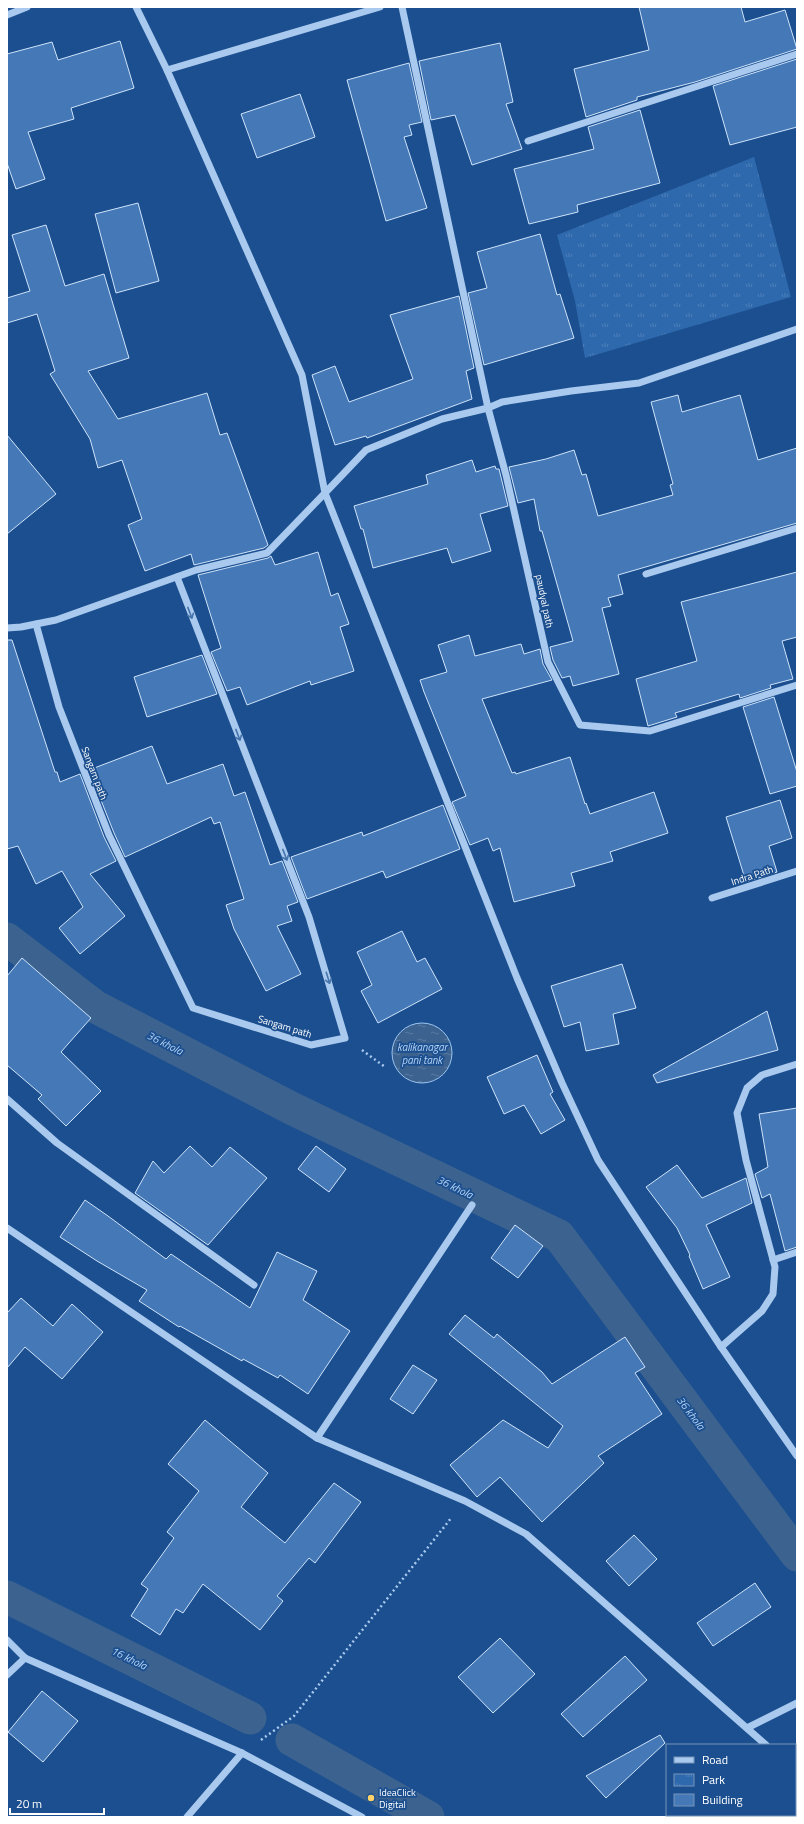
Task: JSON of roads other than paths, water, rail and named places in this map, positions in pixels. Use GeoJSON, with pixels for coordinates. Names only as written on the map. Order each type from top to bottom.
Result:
{"type":"FeatureCollection","features":[{"type":"Feature","properties":{"kind":"street"},"geometry":{"type":"LineString","coordinates":[[7,15],[27,7]]}},
{"type":"Feature","properties":{"kind":"street"},"geometry":{"type":"LineString","coordinates":[[136,7],[167,70],[302,375],[326,493],[517,978],[562,1083],[598,1160],[721,1347],[797,1456]]}},
{"type":"Feature","properties":{"kind":"street"},"geometry":{"type":"LineString","coordinates":[[167,70],[380,7]]}},
{"type":"Feature","properties":{"kind":"street"},"geometry":{"type":"LineString","coordinates":[[402,7],[488,408]]}},
{"type":"Feature","properties":{"kind":"street"},"geometry":{"type":"LineString","coordinates":[[528,141],[797,54]]}},
{"type":"Feature","properties":{"kind":"street"},"geometry":{"type":"LineString","coordinates":[[7,628],[56,620],[196,570],[267,553],[366,450],[442,419],[488,408],[502,402],[572,391],[639,383],[797,329]]}},
{"type":"Feature","properties":{"kind":"street","name":"paudyal path"},"geometry":{"type":"LineString","coordinates":[[488,408],[506,475],[548,662],[580,725],[650,730],[797,685]]}},
{"type":"Feature","properties":{"kind":"street"},"geometry":{"type":"LineString","coordinates":[[646,574],[797,528]]}},
{"type":"Feature","properties":{"kind":"street","name":"Sangam path"},"geometry":{"type":"LineString","coordinates":[[36,624],[59,707],[109,835],[193,1008],[311,1045],[345,1038],[309,917],[177,577]]}},
{"type":"Feature","properties":{"kind":"street","name":"Indra Path"},"geometry":{"type":"LineString","coordinates":[[712,898],[797,871]]}},
{"type":"Feature","properties":{"kind":"street"},"geometry":{"type":"LineString","coordinates":[[721,1347],[762,1311],[773,1294],[775,1267],[746,1160],[737,1114],[747,1088],[762,1075],[797,1064]]}},
{"type":"Feature","properties":{"kind":"street"},"geometry":{"type":"LineString","coordinates":[[7,1099],[57,1143],[254,1285]]}},
{"type":"Feature","properties":{"kind":"street"},"geometry":{"type":"LineString","coordinates":[[317,1438],[472,1205]]}},
{"type":"Feature","properties":{"kind":"street"},"geometry":{"type":"LineString","coordinates":[[7,1228],[317,1438],[465,1501],[526,1534],[765,1744]]}},
{"type":"Feature","properties":{"kind":"street"},"geometry":{"type":"LineString","coordinates":[[773,1260],[797,1252]]}},
{"type":"Feature","properties":{"kind":"street"},"geometry":{"type":"LineString","coordinates":[[7,1640],[25,1658],[242,1753],[362,1817]]}},
{"type":"Feature","properties":{"kind":"street"},"geometry":{"type":"LineString","coordinates":[[7,1675],[25,1658]]}},
{"type":"Feature","properties":{"kind":"street"},"geometry":{"type":"LineString","coordinates":[[747,1728],[797,1703]]}},
{"type":"Feature","properties":{"kind":"street"},"geometry":{"type":"LineString","coordinates":[[187,1817],[242,1753]]}},
{"type":"Feature","properties":{"kind":"water","name":"kalikanagar pani tank"},"geometry":{"type":"Polygon","coordinates":[[[416,1023],[428,1023],[439,1028],[447,1036],[452,1047],[450,1065],[439,1078],[428,1083],[416,1083],[405,1078],[397,1070],[392,1059],[392,1047],[397,1036],[405,1028],[416,1023]]]}},
{"type":"Feature","properties":{"kind":"waterway","name":"36 khola"},"geometry":{"type":"LineString","coordinates":[[7,939],[96,1007],[293,1109],[559,1236],[797,1555]]}},
{"type":"Feature","properties":{"kind":"waterway","name":"16 khola"},"geometry":{"type":"LineString","coordinates":[[7,1597],[250,1718]]}},
{"type":"Feature","properties":{"kind":"waterway","name":"16 khola"},"geometry":{"type":"LineString","coordinates":[[292,1740],[428,1817]]}},
{"type":"Feature","properties":{"kind":"place","name":"IdeaClick Digital"},"geometry":{"type":"Point","coordinates":[371,1798]}}]}
